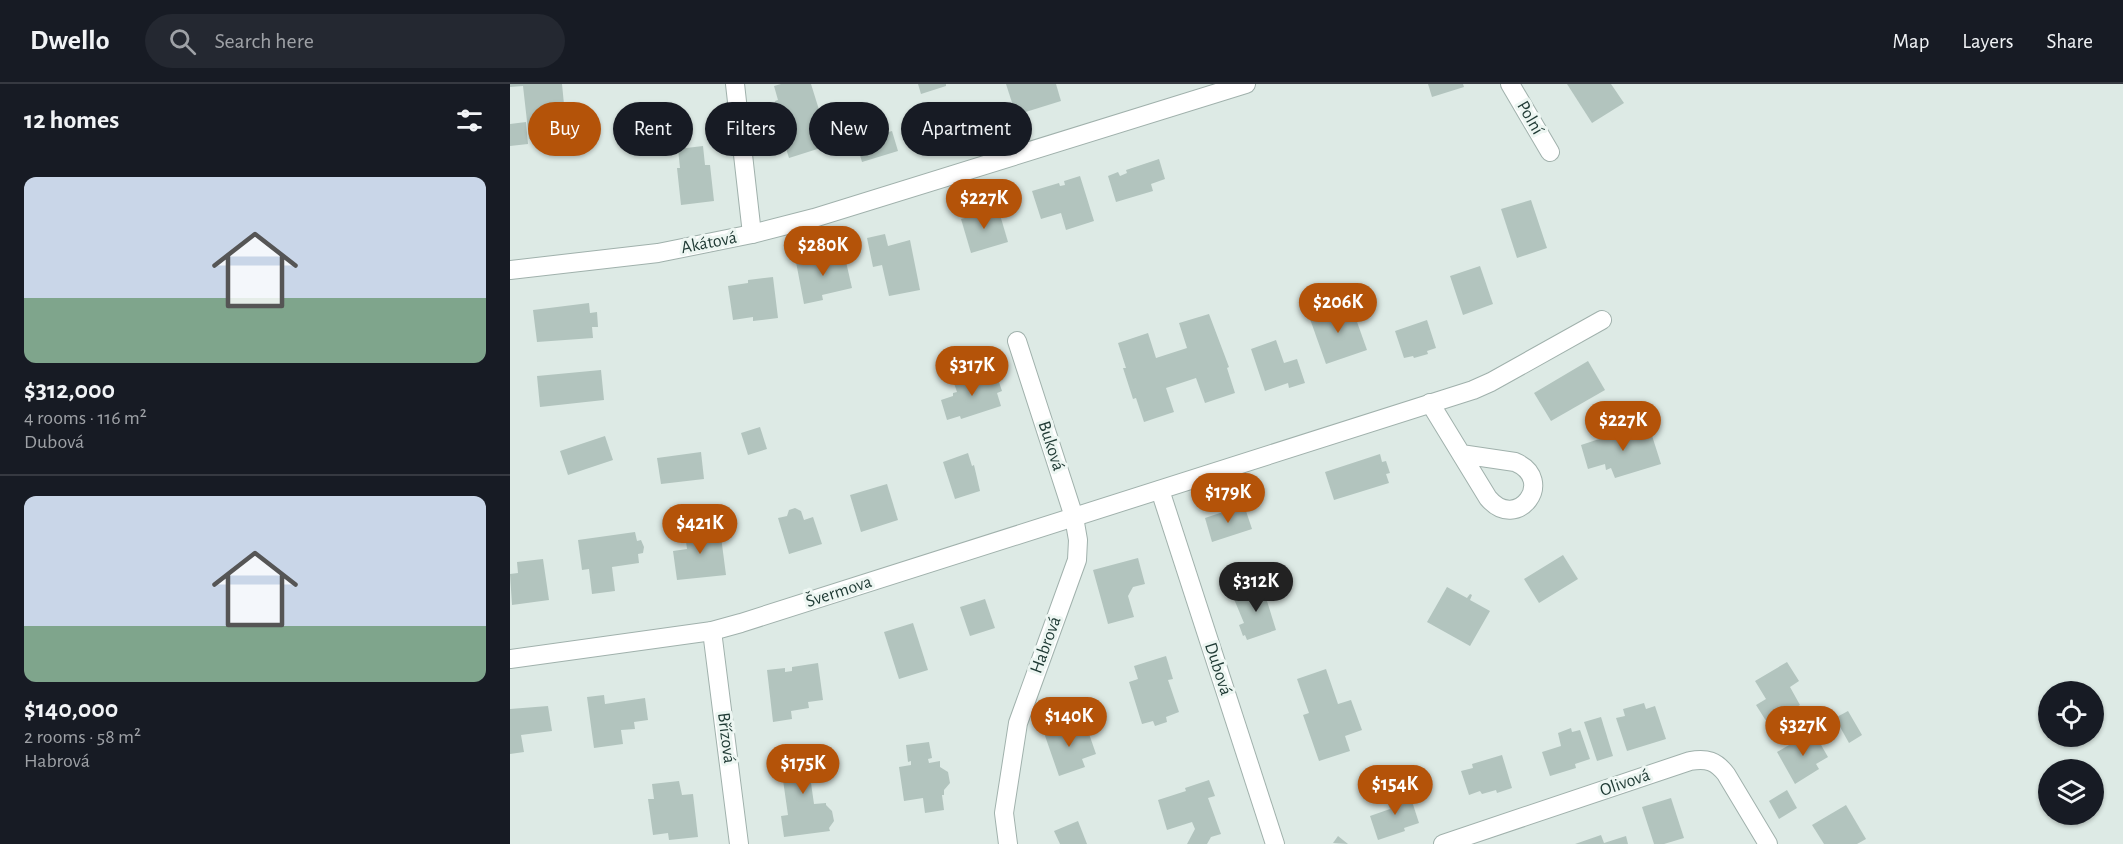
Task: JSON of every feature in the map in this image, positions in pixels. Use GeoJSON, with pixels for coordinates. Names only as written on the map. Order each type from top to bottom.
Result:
{"type":"FeatureCollection","features":[{"type":"Feature","properties":{"kind":"street"},"geometry":{"type":"LineString","coordinates":[[735,84],[752,234]]}},
{"type":"Feature","properties":{"kind":"street","name":"Akátová"},"geometry":{"type":"LineString","coordinates":[[510,270],[635,256],[752,234],[814,218],[1246,84]]}},
{"type":"Feature","properties":{"kind":"street","name":"Polní"},"geometry":{"type":"LineString","coordinates":[[1510,84],[1550,152]]}},
{"type":"Feature","properties":{"kind":"street"},"geometry":{"type":"LineString","coordinates":[[1160,490],[1491,382],[1602,320]]}},
{"type":"Feature","properties":{"kind":"street","name":"Buková"},"geometry":{"type":"LineString","coordinates":[[1017,341],[1074,517]]}},
{"type":"Feature","properties":{"kind":"street"},"geometry":{"type":"LineString","coordinates":[[1431,403],[1461,454]]}},
{"type":"Feature","properties":{"kind":"street","name":"Švermova"},"geometry":{"type":"LineString","coordinates":[[510,659],[712,631],[1160,490]]}},
{"type":"Feature","properties":{"kind":"street","name":"Dubová"},"geometry":{"type":"LineString","coordinates":[[1160,490],[1275,844]]}},
{"type":"Feature","properties":{"kind":"street","name":"Habrová"},"geometry":{"type":"LineString","coordinates":[[1008,844],[1004,813],[1016,733],[1020,714],[1077,560],[1078,540],[1074,517]]}},
{"type":"Feature","properties":{"kind":"street","name":"Břízová"},"geometry":{"type":"LineString","coordinates":[[712,631],[740,844]]}},
{"type":"Feature","properties":{"kind":"street","name":"Olivová"},"geometry":{"type":"LineString","coordinates":[[1443,844],[1690,761],[1702,759],[1720,766],[1768,844]]}},
{"type":"Feature","properties":{"kind":"building"},"geometry":{"type":"Polygon","coordinates":[[[510,84],[562,84],[564,102],[528,102],[528,130],[523,86],[510,87],[510,84]]]}},
{"type":"Feature","properties":{"kind":"building"},"geometry":{"type":"Polygon","coordinates":[[[811,84],[817,102],[809,102],[809,152],[797,155],[797,102],[775,102],[778,100],[774,86],[811,84]]]}},
{"type":"Feature","properties":{"kind":"building"},"geometry":{"type":"Polygon","coordinates":[[[918,84],[946,84],[946,86],[921,94],[918,84]]]}},
{"type":"Feature","properties":{"kind":"building"},"geometry":{"type":"Polygon","coordinates":[[[1006,84],[1056,84],[1061,101],[1032,110],[1032,102],[1012,102],[1006,84]]]}},
{"type":"Feature","properties":{"kind":"building"},"geometry":{"type":"Polygon","coordinates":[[[1428,84],[1463,84],[1464,87],[1432,97],[1428,84]]]}},
{"type":"Feature","properties":{"kind":"building"},"geometry":{"type":"Polygon","coordinates":[[[1567,84],[1611,84],[1624,103],[1592,123],[1567,84]]]}},
{"type":"Feature","properties":{"kind":"building"},"geometry":{"type":"Polygon","coordinates":[[[526,122],[528,144],[510,146],[510,124],[526,122]]]}},
{"type":"Feature","properties":{"kind":"building"},"geometry":{"type":"Polygon","coordinates":[[[892,131],[898,151],[889,154],[889,132],[892,131]]]}},
{"type":"Feature","properties":{"kind":"building"},"geometry":{"type":"Polygon","coordinates":[[[703,146],[705,165],[710,165],[714,201],[681,205],[677,168],[680,168],[679,156],[693,156],[693,147],[703,146]]]}},
{"type":"Feature","properties":{"kind":"building"},"geometry":{"type":"Polygon","coordinates":[[[860,156],[882,156],[862,162],[860,156]]]}},
{"type":"Feature","properties":{"kind":"building"},"geometry":{"type":"Polygon","coordinates":[[[1159,159],[1165,179],[1151,184],[1153,191],[1116,202],[1108,176],[1118,172],[1120,176],[1127,173],[1126,170],[1159,159]]]}},
{"type":"Feature","properties":{"kind":"building"},"geometry":{"type":"Polygon","coordinates":[[[1080,176],[1094,221],[1066,230],[1061,213],[1041,219],[1032,191],[1059,183],[1060,186],[1065,185],[1064,181],[1080,176]]]}},
{"type":"Feature","properties":{"kind":"building"},"geometry":{"type":"Polygon","coordinates":[[[1531,200],[1547,248],[1517,258],[1501,209],[1531,200]]]}},
{"type":"Feature","properties":{"kind":"building"},"geometry":{"type":"Polygon","coordinates":[[[998,208],[1008,242],[971,253],[961,219],[998,208]]]}},
{"type":"Feature","properties":{"kind":"building"},"geometry":{"type":"Polygon","coordinates":[[[885,234],[888,246],[910,240],[920,290],[889,296],[882,265],[873,267],[867,238],[885,234]]]}},
{"type":"Feature","properties":{"kind":"building"},"geometry":{"type":"Polygon","coordinates":[[[844,253],[852,288],[822,295],[823,300],[804,304],[796,262],[844,253]]]}},
{"type":"Feature","properties":{"kind":"building"},"geometry":{"type":"Polygon","coordinates":[[[1480,266],[1493,304],[1463,315],[1450,276],[1480,266]]]}},
{"type":"Feature","properties":{"kind":"building"},"geometry":{"type":"Polygon","coordinates":[[[773,277],[778,318],[753,321],[753,317],[733,320],[728,286],[748,283],[748,280],[773,277]]]}},
{"type":"Feature","properties":{"kind":"building"},"geometry":{"type":"Polygon","coordinates":[[[589,303],[590,313],[597,312],[598,327],[592,327],[593,338],[537,342],[533,310],[589,303]]]}},
{"type":"Feature","properties":{"kind":"building"},"geometry":{"type":"Polygon","coordinates":[[[1351,305],[1367,350],[1326,364],[1310,319],[1351,305]]]}},
{"type":"Feature","properties":{"kind":"building"},"geometry":{"type":"Polygon","coordinates":[[[1209,314],[1229,367],[1227,368],[1235,393],[1205,403],[1196,378],[1166,388],[1174,412],[1144,422],[1136,398],[1133,399],[1118,343],[1148,333],[1156,358],[1187,348],[1179,323],[1209,314]]]}},
{"type":"Feature","properties":{"kind":"building"},"geometry":{"type":"Polygon","coordinates":[[[1427,320],[1436,348],[1427,351],[1428,354],[1404,358],[1395,331],[1427,320]]]}},
{"type":"Feature","properties":{"kind":"building"},"geometry":{"type":"Polygon","coordinates":[[[1276,340],[1284,363],[1297,359],[1305,383],[1289,388],[1288,383],[1265,391],[1251,349],[1276,340]]]}},
{"type":"Feature","properties":{"kind":"building"},"geometry":{"type":"Polygon","coordinates":[[[1588,361],[1605,390],[1551,421],[1534,393],[1588,361]]]}},
{"type":"Feature","properties":{"kind":"building"},"geometry":{"type":"Polygon","coordinates":[[[601,370],[604,400],[540,407],[537,376],[601,370]]]}},
{"type":"Feature","properties":{"kind":"building"},"geometry":{"type":"Polygon","coordinates":[[[978,372],[982,384],[998,379],[1002,391],[997,393],[1001,406],[961,419],[960,416],[947,420],[941,400],[957,392],[953,380],[978,372]]]}},
{"type":"Feature","properties":{"kind":"building"},"geometry":{"type":"Polygon","coordinates":[[[1648,423],[1661,464],[1615,478],[1611,468],[1606,470],[1605,464],[1588,469],[1581,445],[1648,423]]]}},
{"type":"Feature","properties":{"kind":"building"},"geometry":{"type":"Polygon","coordinates":[[[760,427],[767,449],[748,455],[741,433],[760,427]]]}},
{"type":"Feature","properties":{"kind":"building"},"geometry":{"type":"Polygon","coordinates":[[[605,436],[613,460],[568,475],[560,451],[605,436]]]}},
{"type":"Feature","properties":{"kind":"building"},"geometry":{"type":"Polygon","coordinates":[[[701,452],[704,479],[661,484],[657,458],[701,452]]]}},
{"type":"Feature","properties":{"kind":"building"},"geometry":{"type":"Polygon","coordinates":[[[968,453],[972,466],[974,465],[980,491],[955,499],[943,462],[968,453]]]}},
{"type":"Feature","properties":{"kind":"building"},"geometry":{"type":"Polygon","coordinates":[[[1380,454],[1382,462],[1386,461],[1390,473],[1386,474],[1389,483],[1334,500],[1325,472],[1380,454]]]}},
{"type":"Feature","properties":{"kind":"building"},"geometry":{"type":"Polygon","coordinates":[[[887,484],[898,520],[861,532],[850,495],[887,484]]]}},
{"type":"Feature","properties":{"kind":"building"},"geometry":{"type":"Polygon","coordinates":[[[1244,505],[1252,529],[1212,542],[1205,518],[1244,505]]]}},
{"type":"Feature","properties":{"kind":"building"},"geometry":{"type":"Polygon","coordinates":[[[795,508],[801,511],[804,520],[813,517],[822,544],[789,554],[778,518],[787,516],[789,510],[795,508]]]}},
{"type":"Feature","properties":{"kind":"building"},"geometry":{"type":"Polygon","coordinates":[[[698,524],[699,531],[720,529],[726,575],[677,580],[673,551],[687,549],[684,526],[698,524]]]}},
{"type":"Feature","properties":{"kind":"building"},"geometry":{"type":"Polygon","coordinates":[[[635,532],[637,541],[641,540],[644,547],[643,553],[638,554],[639,563],[612,567],[615,591],[592,594],[589,569],[582,570],[578,540],[635,532]]]}},
{"type":"Feature","properties":{"kind":"building"},"geometry":{"type":"Polygon","coordinates":[[[1563,555],[1578,579],[1539,603],[1524,579],[1563,555]]]}},
{"type":"Feature","properties":{"kind":"building"},"geometry":{"type":"Polygon","coordinates":[[[1138,558],[1145,584],[1133,587],[1128,596],[1134,617],[1108,624],[1093,570],[1138,558]]]}},
{"type":"Feature","properties":{"kind":"building"},"geometry":{"type":"Polygon","coordinates":[[[543,559],[549,600],[512,605],[510,574],[518,573],[517,562],[543,559]]]}},
{"type":"Feature","properties":{"kind":"building"},"geometry":{"type":"Polygon","coordinates":[[[1273,587],[1277,598],[1267,601],[1276,630],[1247,640],[1239,625],[1244,623],[1234,599],[1273,587]]]}},
{"type":"Feature","properties":{"kind":"building"},"geometry":{"type":"Polygon","coordinates":[[[1447,587],[1467,598],[1470,594],[1472,595],[1470,600],[1490,611],[1470,646],[1427,622],[1447,587]]]}},
{"type":"Feature","properties":{"kind":"building"},"geometry":{"type":"Polygon","coordinates":[[[985,599],[995,628],[970,636],[960,607],[985,599]]]}},
{"type":"Feature","properties":{"kind":"building"},"geometry":{"type":"Polygon","coordinates":[[[913,623],[928,670],[899,679],[884,632],[913,623]]]}},
{"type":"Feature","properties":{"kind":"building"},"geometry":{"type":"Polygon","coordinates":[[[1166,656],[1173,679],[1168,680],[1179,712],[1166,717],[1167,722],[1155,726],[1153,721],[1142,724],[1129,682],[1138,679],[1134,666],[1166,656]]]}},
{"type":"Feature","properties":{"kind":"building"},"geometry":{"type":"Polygon","coordinates":[[[1787,662],[1799,681],[1790,687],[1800,705],[1768,724],[1756,705],[1766,699],[1755,681],[1787,662]]]}},
{"type":"Feature","properties":{"kind":"building"},"geometry":{"type":"Polygon","coordinates":[[[818,663],[823,700],[808,702],[809,708],[791,711],[792,719],[773,722],[767,670],[785,668],[785,672],[792,671],[792,667],[818,663]]]}},
{"type":"Feature","properties":{"kind":"building"},"geometry":{"type":"Polygon","coordinates":[[[1326,669],[1338,704],[1351,700],[1362,730],[1345,736],[1350,751],[1319,761],[1303,715],[1309,713],[1297,679],[1326,669]]]}},
{"type":"Feature","properties":{"kind":"building"},"geometry":{"type":"Polygon","coordinates":[[[604,695],[605,704],[645,698],[648,720],[634,722],[635,729],[621,730],[623,744],[594,748],[587,697],[604,695]]]}},
{"type":"Feature","properties":{"kind":"building"},"geometry":{"type":"Polygon","coordinates":[[[1644,703],[1646,709],[1655,706],[1666,739],[1627,751],[1616,718],[1625,716],[1623,709],[1644,703]]]}},
{"type":"Feature","properties":{"kind":"building"},"geometry":{"type":"Polygon","coordinates":[[[548,706],[552,731],[521,735],[524,752],[510,754],[510,709],[548,706]]]}},
{"type":"Feature","properties":{"kind":"building"},"geometry":{"type":"Polygon","coordinates":[[[1848,711],[1862,735],[1849,743],[1835,718],[1848,711]]]}},
{"type":"Feature","properties":{"kind":"building"},"geometry":{"type":"Polygon","coordinates":[[[1601,717],[1613,756],[1597,761],[1584,722],[1601,717]]]}},
{"type":"Feature","properties":{"kind":"building"},"geometry":{"type":"Polygon","coordinates":[[[1066,723],[1069,734],[1087,728],[1096,754],[1082,759],[1085,767],[1059,776],[1043,730],[1066,723]]]}},
{"type":"Feature","properties":{"kind":"building"},"geometry":{"type":"Polygon","coordinates":[[[1571,728],[1572,732],[1580,730],[1590,759],[1575,764],[1576,768],[1550,776],[1542,752],[1561,746],[1558,733],[1571,728]]]}},
{"type":"Feature","properties":{"kind":"building"},"geometry":{"type":"Polygon","coordinates":[[[1813,731],[1828,757],[1816,764],[1819,769],[1795,784],[1777,752],[1813,731]]]}},
{"type":"Feature","properties":{"kind":"building"},"geometry":{"type":"Polygon","coordinates":[[[929,742],[932,758],[928,759],[929,763],[940,761],[940,767],[948,772],[950,783],[942,795],[944,810],[925,813],[923,798],[904,801],[899,767],[911,765],[911,761],[908,762],[906,745],[929,742]]]}},
{"type":"Feature","properties":{"kind":"building"},"geometry":{"type":"Polygon","coordinates":[[[819,754],[819,757],[826,762],[827,773],[823,782],[811,783],[814,804],[826,803],[832,811],[834,821],[829,828],[830,831],[784,837],[781,816],[788,815],[783,780],[777,781],[774,760],[819,754]]]}},
{"type":"Feature","properties":{"kind":"building"},"geometry":{"type":"Polygon","coordinates":[[[1502,755],[1512,788],[1497,793],[1496,790],[1482,794],[1480,791],[1469,795],[1461,771],[1473,768],[1472,764],[1502,755]]]}},
{"type":"Feature","properties":{"kind":"building"},"geometry":{"type":"Polygon","coordinates":[[[1209,780],[1215,796],[1208,798],[1221,834],[1211,837],[1207,844],[1187,844],[1195,829],[1192,822],[1167,830],[1158,800],[1186,791],[1185,788],[1209,780]]]}},
{"type":"Feature","properties":{"kind":"building"},"geometry":{"type":"Polygon","coordinates":[[[679,781],[682,795],[693,794],[698,837],[669,840],[668,833],[653,835],[648,799],[654,799],[652,784],[679,781]]]}},
{"type":"Feature","properties":{"kind":"building"},"geometry":{"type":"Polygon","coordinates":[[[1787,790],[1797,808],[1779,819],[1769,801],[1787,790]]]}},
{"type":"Feature","properties":{"kind":"building"},"geometry":{"type":"Polygon","coordinates":[[[1399,792],[1400,795],[1409,792],[1419,823],[1404,828],[1405,831],[1378,840],[1370,816],[1390,809],[1385,796],[1399,792]]]}},
{"type":"Feature","properties":{"kind":"building"},"geometry":{"type":"Polygon","coordinates":[[[1671,798],[1684,838],[1664,844],[1654,844],[1642,807],[1671,798]]]}},
{"type":"Feature","properties":{"kind":"building"},"geometry":{"type":"Polygon","coordinates":[[[1846,805],[1866,839],[1857,844],[1824,844],[1812,825],[1846,805]]]}},
{"type":"Feature","properties":{"kind":"building"},"geometry":{"type":"Polygon","coordinates":[[[1078,821],[1087,844],[1060,844],[1054,831],[1078,821]]]}},
{"type":"Feature","properties":{"kind":"building"},"geometry":{"type":"Polygon","coordinates":[[[1601,835],[1604,843],[1626,836],[1628,844],[1575,844],[1601,835]]]}},
{"type":"Feature","properties":{"kind":"building"},"geometry":{"type":"Polygon","coordinates":[[[1338,836],[1348,844],[1333,843],[1338,836]]]}}]}
